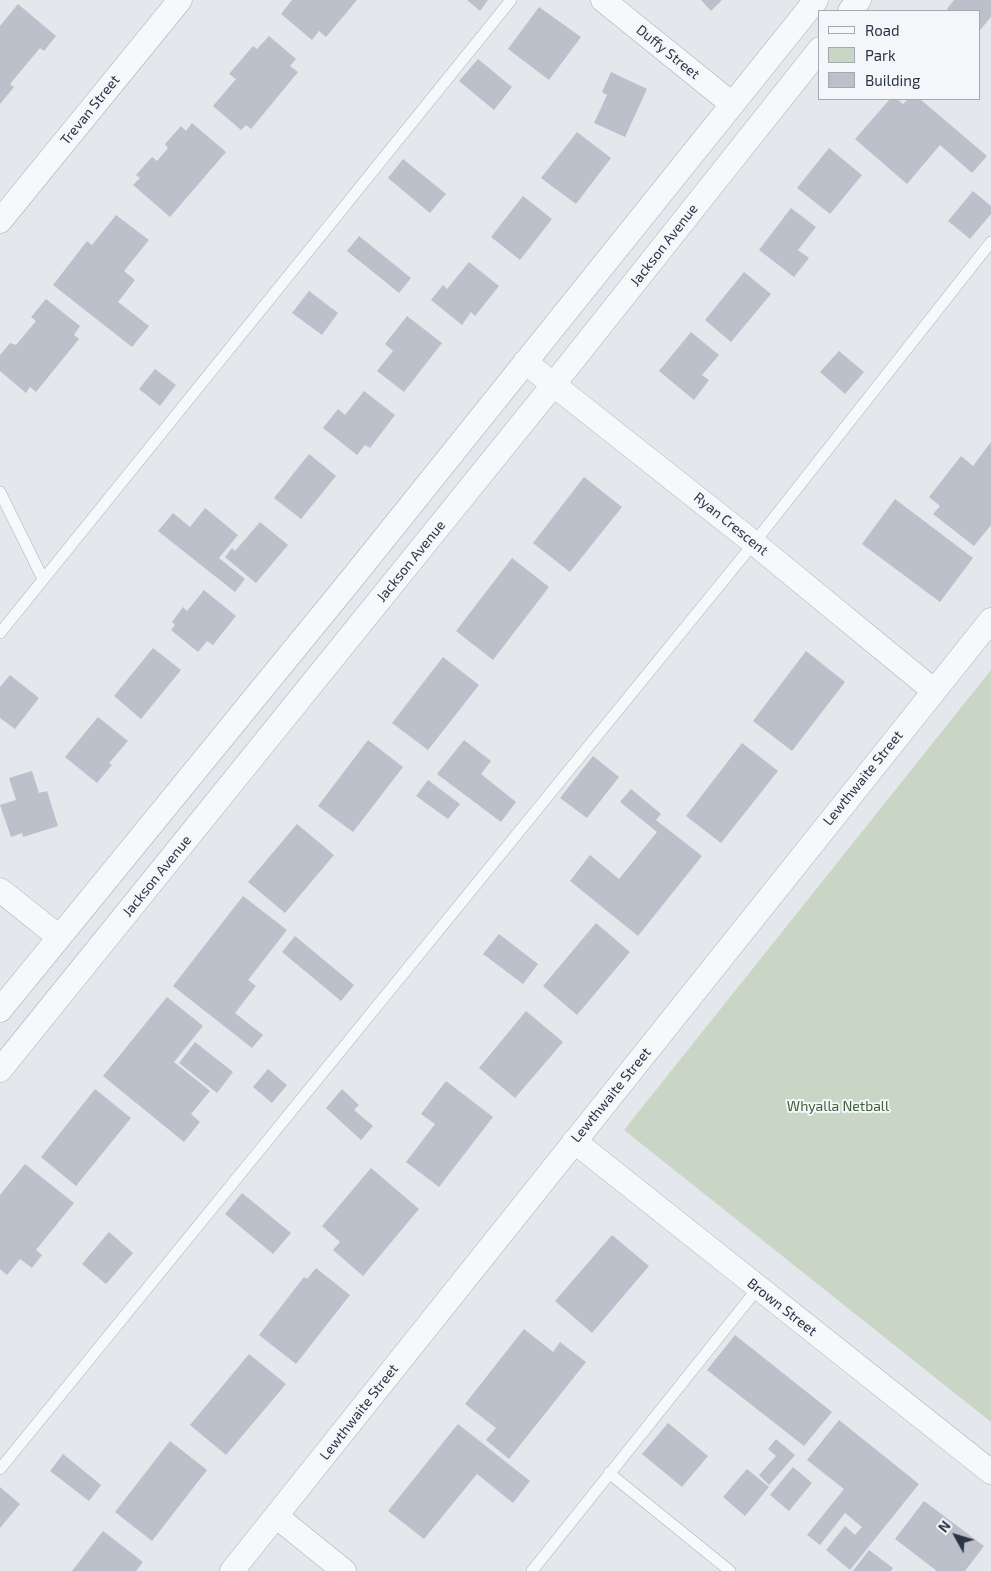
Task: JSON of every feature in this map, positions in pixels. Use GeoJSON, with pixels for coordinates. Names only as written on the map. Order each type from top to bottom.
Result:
{"type":"FeatureCollection","features":[{"type":"Feature","properties":{"kind":"street","name":"Trevan Street"},"geometry":{"type":"LineString","coordinates":[[0,221],[180,0]]}},
{"type":"Feature","properties":{"kind":"street","name":"Duffy Street"},"geometry":{"type":"LineString","coordinates":[[603,0],[732,104]]}},
{"type":"Feature","properties":{"kind":"street"},"geometry":{"type":"LineString","coordinates":[[0,1010],[347,584],[816,0]]}},
{"type":"Feature","properties":{"kind":"street"},"geometry":{"type":"LineString","coordinates":[[851,10],[859,0]]}},
{"type":"Feature","properties":{"kind":"street","name":"Jackson Avenue"},"geometry":{"type":"LineString","coordinates":[[0,1070],[554,384],[818,52]]}},
{"type":"Feature","properties":{"kind":"street","name":"Ryan Crescent"},"geometry":{"type":"LineString","coordinates":[[525,362],[754,543],[933,690]]}},
{"type":"Feature","properties":{"kind":"street","name":"Lewthwaite Street"},"geometry":{"type":"LineString","coordinates":[[232,1571],[933,690],[991,620]]}},
{"type":"Feature","properties":{"kind":"street"},"geometry":{"type":"LineString","coordinates":[[0,890],[59,937]]}},
{"type":"Feature","properties":{"kind":"street","name":"Brown Street"},"geometry":{"type":"LineString","coordinates":[[574,1141],[991,1472]]}},
{"type":"Feature","properties":{"kind":"street"},"geometry":{"type":"LineString","coordinates":[[276,1516],[344,1571]]}},
{"type":"Feature","properties":{"kind":"lane"},"geometry":{"type":"LineString","coordinates":[[0,633],[511,0]]}},
{"type":"Feature","properties":{"kind":"lane"},"geometry":{"type":"LineString","coordinates":[[0,1469],[754,543],[991,242]]}},
{"type":"Feature","properties":{"kind":"lane"},"geometry":{"type":"LineString","coordinates":[[0,492],[43,579]]}},
{"type":"Feature","properties":{"kind":"lane"},"geometry":{"type":"LineString","coordinates":[[532,1571],[758,1288]]}},
{"type":"Feature","properties":{"kind":"lane"},"geometry":{"type":"LineString","coordinates":[[609,1473],[730,1571]]}},
{"type":"Feature","properties":{"kind":"green space","name":"Whyalla Netball"},"geometry":{"type":"Polygon","coordinates":[[[991,670],[991,1422],[624,1130],[991,670]]]}},
{"type":"Feature","properties":{"kind":"building"},"geometry":{"type":"Polygon","coordinates":[[[292,0],[357,0],[326,37],[319,31],[312,40],[281,14],[292,0]]]}},
{"type":"Feature","properties":{"kind":"building"},"geometry":{"type":"Polygon","coordinates":[[[467,0],[488,0],[480,11],[467,0]]]}},
{"type":"Feature","properties":{"kind":"building"},"geometry":{"type":"Polygon","coordinates":[[[701,0],[722,0],[711,11],[701,0]]]}},
{"type":"Feature","properties":{"kind":"building"},"geometry":{"type":"Polygon","coordinates":[[[954,0],[991,0],[991,17],[981,29],[981,10],[947,9],[954,0]]]}},
{"type":"Feature","properties":{"kind":"building"},"geometry":{"type":"Polygon","coordinates":[[[18,4],[56,36],[44,51],[40,48],[10,84],[14,87],[0,104],[0,26],[18,4]]]}},
{"type":"Feature","properties":{"kind":"building"},"geometry":{"type":"Polygon","coordinates":[[[539,7],[581,37],[549,80],[508,49],[539,7]]]}},
{"type":"Feature","properties":{"kind":"building"},"geometry":{"type":"Polygon","coordinates":[[[269,36],[296,59],[290,66],[298,72],[251,129],[246,125],[241,130],[213,106],[236,79],[229,74],[253,46],[257,49],[269,36]]]}},
{"type":"Feature","properties":{"kind":"building"},"geometry":{"type":"Polygon","coordinates":[[[478,59],[512,87],[494,110],[459,81],[478,59]]]}},
{"type":"Feature","properties":{"kind":"building"},"geometry":{"type":"Polygon","coordinates":[[[611,72],[647,89],[625,137],[594,123],[607,95],[602,92],[611,72]]]}},
{"type":"Feature","properties":{"kind":"building"},"geometry":{"type":"Polygon","coordinates":[[[889,100],[898,100],[903,104],[907,100],[921,100],[987,156],[972,173],[940,145],[907,184],[855,139],[889,100]]]}},
{"type":"Feature","properties":{"kind":"building"},"geometry":{"type":"Polygon","coordinates":[[[192,123],[226,152],[170,217],[133,185],[140,178],[136,175],[152,157],[157,161],[168,148],[165,144],[181,126],[186,131],[192,123]]]}},
{"type":"Feature","properties":{"kind":"building"},"geometry":{"type":"Polygon","coordinates":[[[577,132],[611,158],[576,204],[541,178],[577,132]]]}},
{"type":"Feature","properties":{"kind":"building"},"geometry":{"type":"Polygon","coordinates":[[[829,148],[862,175],[830,214],[797,188],[829,148]]]}},
{"type":"Feature","properties":{"kind":"building"},"geometry":{"type":"Polygon","coordinates":[[[403,159],[446,194],[430,213],[388,178],[403,159]]]}},
{"type":"Feature","properties":{"kind":"building"},"geometry":{"type":"Polygon","coordinates":[[[973,191],[991,206],[991,214],[970,239],[948,221],[973,191]]]}},
{"type":"Feature","properties":{"kind":"building"},"geometry":{"type":"Polygon","coordinates":[[[523,196],[552,219],[520,260],[491,237],[523,196]]]}},
{"type":"Feature","properties":{"kind":"building"},"geometry":{"type":"Polygon","coordinates":[[[791,208],[816,227],[798,250],[809,258],[794,277],[759,250],[791,208]]]}},
{"type":"Feature","properties":{"kind":"building"},"geometry":{"type":"Polygon","coordinates":[[[116,215],[149,240],[124,271],[135,280],[118,302],[149,326],[132,347],[53,285],[87,241],[92,245],[116,215]]]}},
{"type":"Feature","properties":{"kind":"building"},"geometry":{"type":"Polygon","coordinates":[[[359,236],[411,278],[399,293],[347,251],[359,236]]]}},
{"type":"Feature","properties":{"kind":"building"},"geometry":{"type":"Polygon","coordinates":[[[469,262],[499,286],[475,316],[471,312],[462,325],[431,300],[443,285],[447,289],[469,262]]]}},
{"type":"Feature","properties":{"kind":"building"},"geometry":{"type":"Polygon","coordinates":[[[744,272],[771,294],[731,342],[705,320],[744,272]]]}},
{"type":"Feature","properties":{"kind":"building"},"geometry":{"type":"Polygon","coordinates":[[[309,291],[338,313],[322,335],[292,313],[309,291]]]}},
{"type":"Feature","properties":{"kind":"building"},"geometry":{"type":"Polygon","coordinates":[[[46,299],[80,326],[74,335],[79,339],[36,392],[30,387],[26,393],[0,371],[0,355],[10,343],[16,345],[36,321],[31,317],[46,299]]]}},
{"type":"Feature","properties":{"kind":"building"},"geometry":{"type":"Polygon","coordinates":[[[407,316],[442,343],[404,392],[377,371],[393,351],[385,344],[407,316]]]}},
{"type":"Feature","properties":{"kind":"building"},"geometry":{"type":"Polygon","coordinates":[[[691,332],[719,355],[702,375],[709,380],[694,400],[659,371],[691,332]]]}},
{"type":"Feature","properties":{"kind":"building"},"geometry":{"type":"Polygon","coordinates":[[[839,351],[864,372],[845,394],[820,372],[839,351]]]}},
{"type":"Feature","properties":{"kind":"building"},"geometry":{"type":"Polygon","coordinates":[[[155,369],[176,385],[160,406],[139,389],[155,369]]]}},
{"type":"Feature","properties":{"kind":"building"},"geometry":{"type":"Polygon","coordinates":[[[364,391],[395,415],[370,448],[365,445],[357,455],[323,428],[338,409],[345,415],[364,391]]]}},
{"type":"Feature","properties":{"kind":"building"},"geometry":{"type":"Polygon","coordinates":[[[991,442],[991,525],[974,546],[933,514],[940,506],[929,497],[961,456],[973,466],[991,442]]]}},
{"type":"Feature","properties":{"kind":"building"},"geometry":{"type":"Polygon","coordinates":[[[309,454],[336,476],[301,519],[274,498],[309,454]]]}},
{"type":"Feature","properties":{"kind":"building"},"geometry":{"type":"Polygon","coordinates":[[[584,477],[622,507],[570,572],[533,543],[584,477]]]}},
{"type":"Feature","properties":{"kind":"building"},"geometry":{"type":"Polygon","coordinates":[[[895,499],[973,558],[940,602],[862,544],[895,499]]]}},
{"type":"Feature","properties":{"kind":"building"},"geometry":{"type":"Polygon","coordinates":[[[205,508],[238,535],[219,558],[245,579],[235,592],[158,531],[173,513],[190,527],[205,508]]]}},
{"type":"Feature","properties":{"kind":"building"},"geometry":{"type":"Polygon","coordinates":[[[260,522],[288,545],[256,583],[225,557],[232,548],[235,551],[260,522]]]}},
{"type":"Feature","properties":{"kind":"building"},"geometry":{"type":"Polygon","coordinates":[[[512,558],[549,587],[493,660],[456,631],[512,558]]]}},
{"type":"Feature","properties":{"kind":"building"},"geometry":{"type":"Polygon","coordinates":[[[204,590],[236,616],[213,645],[207,641],[198,652],[171,630],[175,625],[172,622],[183,607],[187,611],[204,590]]]}},
{"type":"Feature","properties":{"kind":"building"},"geometry":{"type":"Polygon","coordinates":[[[153,648],[181,670],[141,719],[114,696],[153,648]]]}},
{"type":"Feature","properties":{"kind":"building"},"geometry":{"type":"Polygon","coordinates":[[[806,651],[845,682],[792,751],[753,721],[806,651]]]}},
{"type":"Feature","properties":{"kind":"building"},"geometry":{"type":"Polygon","coordinates":[[[443,657],[479,685],[428,750],[392,723],[443,657]]]}},
{"type":"Feature","properties":{"kind":"building"},"geometry":{"type":"Polygon","coordinates":[[[10,675],[39,698],[15,729],[0,718],[0,687],[10,675]]]}},
{"type":"Feature","properties":{"kind":"building"},"geometry":{"type":"Polygon","coordinates":[[[98,717],[128,741],[109,763],[112,765],[97,783],[65,757],[98,717]]]}},
{"type":"Feature","properties":{"kind":"building"},"geometry":{"type":"Polygon","coordinates":[[[368,740],[403,767],[353,832],[318,806],[368,740]]]}},
{"type":"Feature","properties":{"kind":"building"},"geometry":{"type":"Polygon","coordinates":[[[464,740],[491,761],[481,774],[516,802],[501,822],[437,774],[464,740]]]}},
{"type":"Feature","properties":{"kind":"building"},"geometry":{"type":"Polygon","coordinates":[[[742,743],[778,771],[721,843],[686,816],[742,743]]]}},
{"type":"Feature","properties":{"kind":"building"},"geometry":{"type":"Polygon","coordinates":[[[593,756],[619,777],[587,818],[560,798],[593,756]]]}},
{"type":"Feature","properties":{"kind":"building"},"geometry":{"type":"Polygon","coordinates":[[[32,771],[39,793],[47,791],[58,826],[23,837],[22,833],[11,837],[0,805],[16,800],[9,778],[32,771]]]}},
{"type":"Feature","properties":{"kind":"building"},"geometry":{"type":"Polygon","coordinates":[[[428,780],[460,804],[448,819],[416,796],[428,780]]]}},
{"type":"Feature","properties":{"kind":"building"},"geometry":{"type":"Polygon","coordinates":[[[631,789],[661,814],[656,820],[702,856],[638,936],[570,881],[590,855],[619,879],[657,832],[620,802],[631,789]]]}},
{"type":"Feature","properties":{"kind":"building"},"geometry":{"type":"Polygon","coordinates":[[[297,824],[334,855],[285,913],[248,882],[297,824]]]}},
{"type":"Feature","properties":{"kind":"building"},"geometry":{"type":"Polygon","coordinates":[[[243,896],[287,930],[248,980],[256,986],[235,1013],[263,1035],[252,1048],[173,986],[243,896]]]}},
{"type":"Feature","properties":{"kind":"building"},"geometry":{"type":"Polygon","coordinates":[[[596,923],[630,952],[577,1015],[543,986],[596,923]]]}},
{"type":"Feature","properties":{"kind":"building"},"geometry":{"type":"Polygon","coordinates":[[[499,934],[538,964],[523,984],[483,954],[499,934]]]}},
{"type":"Feature","properties":{"kind":"building"},"geometry":{"type":"Polygon","coordinates":[[[295,936],[354,985],[341,1001],[282,952],[295,936]]]}},
{"type":"Feature","properties":{"kind":"building"},"geometry":{"type":"Polygon","coordinates":[[[167,997],[203,1026],[174,1062],[210,1091],[191,1114],[200,1122],[184,1142],[103,1076],[167,997]]]}},
{"type":"Feature","properties":{"kind":"building"},"geometry":{"type":"Polygon","coordinates":[[[526,1011],[563,1042],[515,1098],[479,1068],[526,1011]]]}},
{"type":"Feature","properties":{"kind":"building"},"geometry":{"type":"Polygon","coordinates":[[[195,1042],[233,1072],[217,1093],[179,1063],[195,1042]]]}},
{"type":"Feature","properties":{"kind":"building"},"geometry":{"type":"Polygon","coordinates":[[[268,1069],[287,1085],[272,1103],[253,1087],[268,1069]]]}},
{"type":"Feature","properties":{"kind":"building"},"geometry":{"type":"Polygon","coordinates":[[[446,1081],[493,1117],[439,1187],[406,1162],[435,1124],[421,1114],[446,1081]]]}},
{"type":"Feature","properties":{"kind":"building"},"geometry":{"type":"Polygon","coordinates":[[[95,1089],[131,1118],[76,1186],[41,1157],[95,1089]]]}},
{"type":"Feature","properties":{"kind":"building"},"geometry":{"type":"Polygon","coordinates":[[[342,1089],[359,1105],[354,1110],[373,1126],[361,1140],[326,1108],[342,1089]]]}},
{"type":"Feature","properties":{"kind":"building"},"geometry":{"type":"Polygon","coordinates":[[[25,1164],[74,1203],[36,1250],[42,1255],[32,1268],[20,1259],[7,1275],[0,1269],[0,1195],[25,1164]]]}},
{"type":"Feature","properties":{"kind":"building"},"geometry":{"type":"Polygon","coordinates":[[[371,1168],[419,1209],[363,1276],[333,1250],[340,1242],[322,1226],[371,1168]]]}},
{"type":"Feature","properties":{"kind":"building"},"geometry":{"type":"Polygon","coordinates":[[[242,1193],[291,1233],[273,1254],[225,1214],[242,1193]]]}},
{"type":"Feature","properties":{"kind":"building"},"geometry":{"type":"Polygon","coordinates":[[[109,1232],[133,1253],[106,1284],[82,1264],[109,1232]]]}},
{"type":"Feature","properties":{"kind":"building"},"geometry":{"type":"Polygon","coordinates":[[[612,1235],[649,1266],[592,1333],[555,1301],[612,1235]]]}},
{"type":"Feature","properties":{"kind":"building"},"geometry":{"type":"Polygon","coordinates":[[[316,1268],[350,1295],[296,1364],[259,1335],[304,1277],[307,1279],[316,1268]]]}},
{"type":"Feature","properties":{"kind":"building"},"geometry":{"type":"Polygon","coordinates":[[[524,1329],[553,1352],[560,1342],[586,1362],[509,1459],[486,1440],[496,1428],[465,1404],[524,1329]]]}},
{"type":"Feature","properties":{"kind":"building"},"geometry":{"type":"Polygon","coordinates":[[[735,1335],[832,1412],[804,1446],[707,1370],[735,1335]]]}},
{"type":"Feature","properties":{"kind":"building"},"geometry":{"type":"Polygon","coordinates":[[[249,1354],[286,1384],[226,1455],[190,1425],[249,1354]]]}},
{"type":"Feature","properties":{"kind":"building"},"geometry":{"type":"Polygon","coordinates":[[[839,1420],[919,1484],[850,1570],[826,1550],[845,1526],[855,1535],[862,1527],[845,1513],[820,1545],[807,1535],[844,1489],[807,1460],[839,1420]]]}},
{"type":"Feature","properties":{"kind":"building"},"geometry":{"type":"Polygon","coordinates":[[[668,1423],[708,1456],[682,1487],[642,1454],[668,1423]]]}},
{"type":"Feature","properties":{"kind":"building"},"geometry":{"type":"Polygon","coordinates":[[[458,1424],[530,1481],[513,1503],[477,1474],[424,1539],[388,1511],[458,1424]]]}},
{"type":"Feature","properties":{"kind":"building"},"geometry":{"type":"Polygon","coordinates":[[[776,1439],[795,1455],[769,1485],[759,1475],[776,1456],[768,1449],[776,1439]]]}},
{"type":"Feature","properties":{"kind":"building"},"geometry":{"type":"Polygon","coordinates":[[[170,1441],[207,1470],[152,1541],[115,1512],[170,1441]]]}},
{"type":"Feature","properties":{"kind":"building"},"geometry":{"type":"Polygon","coordinates":[[[63,1454],[101,1485],[89,1501],[50,1471],[63,1454]]]}},
{"type":"Feature","properties":{"kind":"building"},"geometry":{"type":"Polygon","coordinates":[[[793,1467],[812,1483],[789,1511],[770,1495],[793,1467]]]}},
{"type":"Feature","properties":{"kind":"building"},"geometry":{"type":"Polygon","coordinates":[[[747,1469],[769,1487],[745,1516],[723,1497],[747,1469]]]}},
{"type":"Feature","properties":{"kind":"building"},"geometry":{"type":"Polygon","coordinates":[[[0,1487],[20,1504],[0,1528],[0,1487]]]}},
{"type":"Feature","properties":{"kind":"building"},"geometry":{"type":"Polygon","coordinates":[[[924,1501],[984,1546],[965,1571],[937,1571],[895,1539],[924,1501]]]}},
{"type":"Feature","properties":{"kind":"building"},"geometry":{"type":"Polygon","coordinates":[[[103,1531],[143,1562],[136,1571],[72,1571],[103,1531]]]}},
{"type":"Feature","properties":{"kind":"building"},"geometry":{"type":"Polygon","coordinates":[[[869,1550],[893,1568],[891,1571],[853,1571],[869,1550]]]}}]}
